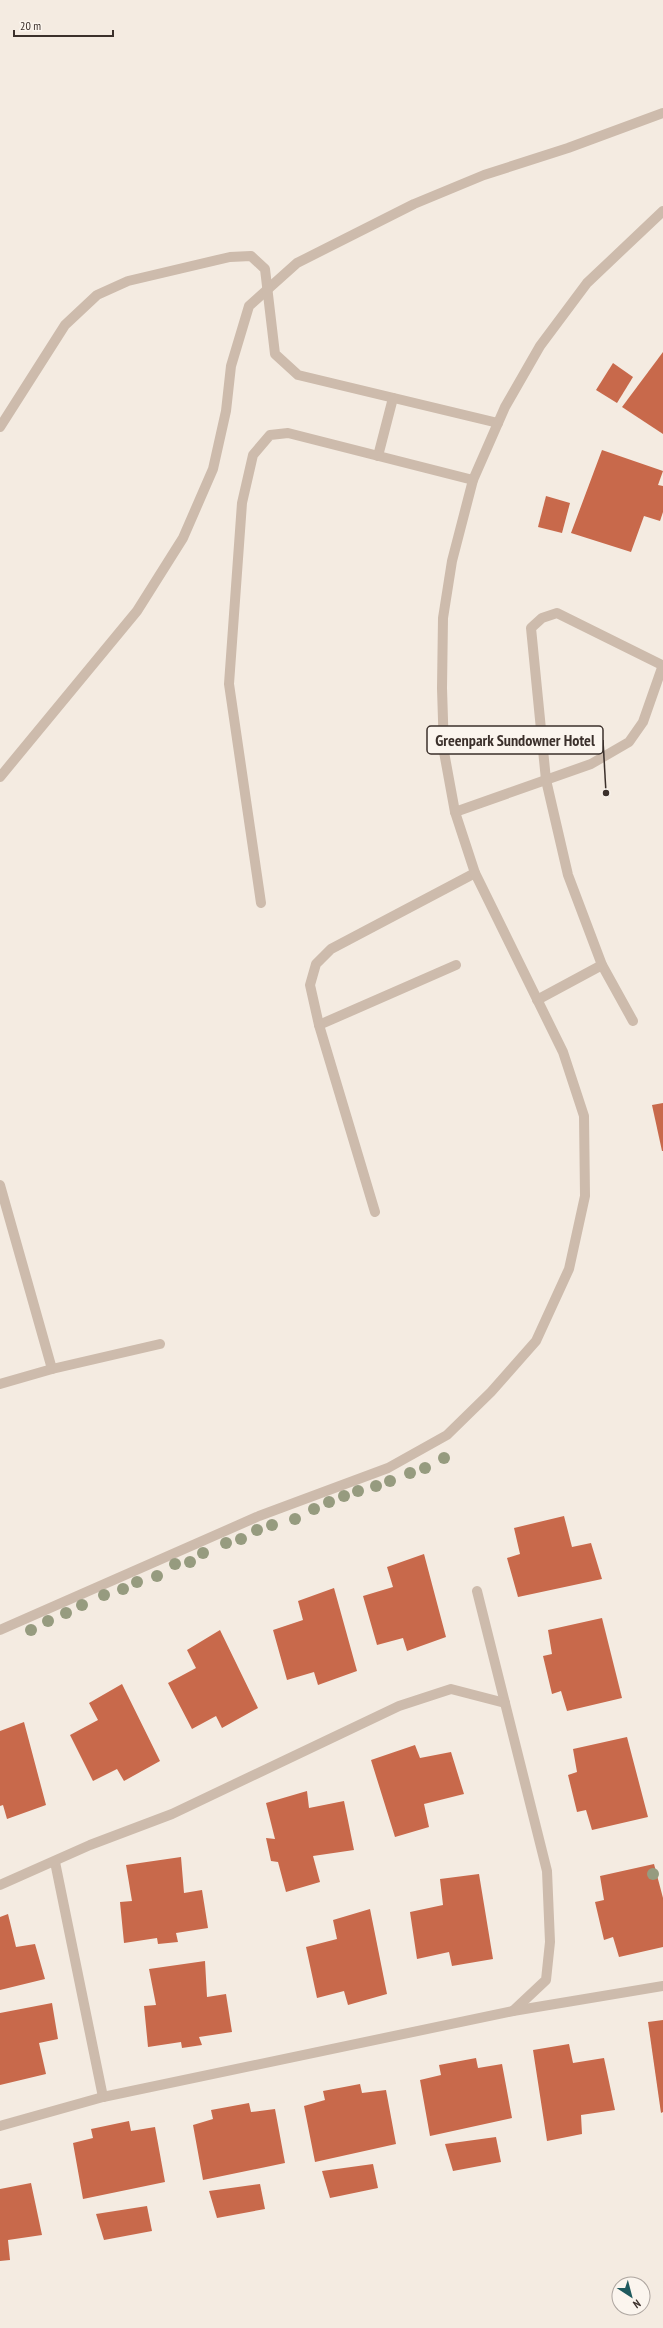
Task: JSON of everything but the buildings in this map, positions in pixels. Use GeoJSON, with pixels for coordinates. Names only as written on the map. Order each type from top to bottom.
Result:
{"type":"FeatureCollection","features":[{"type":"Feature","properties":{"kind":"street"},"geometry":{"type":"LineString","coordinates":[[0,777],[137,611],[183,538],[213,469],[226,411],[231,366],[249,306],[297,263],[414,204],[484,175],[568,148],[663,113]]}},
{"type":"Feature","properties":{"kind":"street"},"geometry":{"type":"LineString","coordinates":[[0,1630],[259,1516],[388,1468],[447,1435],[490,1392],[536,1341],[569,1269],[585,1196],[584,1116],[563,1052],[475,873],[455,812],[444,752],[442,688],[444,618],[452,561],[473,480],[498,423],[540,346],[588,283],[663,211]]}},
{"type":"Feature","properties":{"kind":"street"},"geometry":{"type":"LineString","coordinates":[[0,427],[65,325],[96,295],[128,281],[230,257],[252,256],[265,269],[269,288],[275,354],[298,375],[498,423]]}},
{"type":"Feature","properties":{"kind":"street"},"geometry":{"type":"LineString","coordinates":[[378,456],[393,398]]}},
{"type":"Feature","properties":{"kind":"street"},"geometry":{"type":"LineString","coordinates":[[261,903],[229,684],[242,503],[253,455],[270,435],[288,433],[473,480]]}},
{"type":"Feature","properties":{"kind":"street"},"geometry":{"type":"LineString","coordinates":[[455,812],[546,780],[591,764],[629,742],[643,722],[662,665],[557,613],[542,618],[531,628],[546,780],[568,875],[602,965],[633,1021]]}},
{"type":"Feature","properties":{"kind":"street"},"geometry":{"type":"LineString","coordinates":[[375,1212],[319,1026],[310,984],[316,964],[331,949],[475,873]]}},
{"type":"Feature","properties":{"kind":"street"},"geometry":{"type":"LineString","coordinates":[[319,1026],[456,965]]}},
{"type":"Feature","properties":{"kind":"street"},"geometry":{"type":"LineString","coordinates":[[537,1000],[602,965]]}},
{"type":"Feature","properties":{"kind":"street"},"geometry":{"type":"LineString","coordinates":[[0,1185],[52,1370]]}},
{"type":"Feature","properties":{"kind":"street"},"geometry":{"type":"LineString","coordinates":[[0,1384],[160,1344]]}},
{"type":"Feature","properties":{"kind":"street"},"geometry":{"type":"LineString","coordinates":[[477,1591],[547,1871],[549,1934],[546,1980],[513,2011]]}},
{"type":"Feature","properties":{"kind":"street"},"geometry":{"type":"LineString","coordinates":[[0,1885],[55,1862],[90,1845],[172,1814],[400,1706],[451,1689],[505,1703]]}},
{"type":"Feature","properties":{"kind":"street"},"geometry":{"type":"LineString","coordinates":[[55,1862],[104,2097]]}},
{"type":"Feature","properties":{"kind":"street"},"geometry":{"type":"LineString","coordinates":[[0,2126],[104,2097],[513,2011],[663,1986]]}},
{"type":"Feature","properties":{"kind":"place","name":"Greenpark Sundowner Hotel"},"geometry":{"type":"Point","coordinates":[606,793]}}]}
